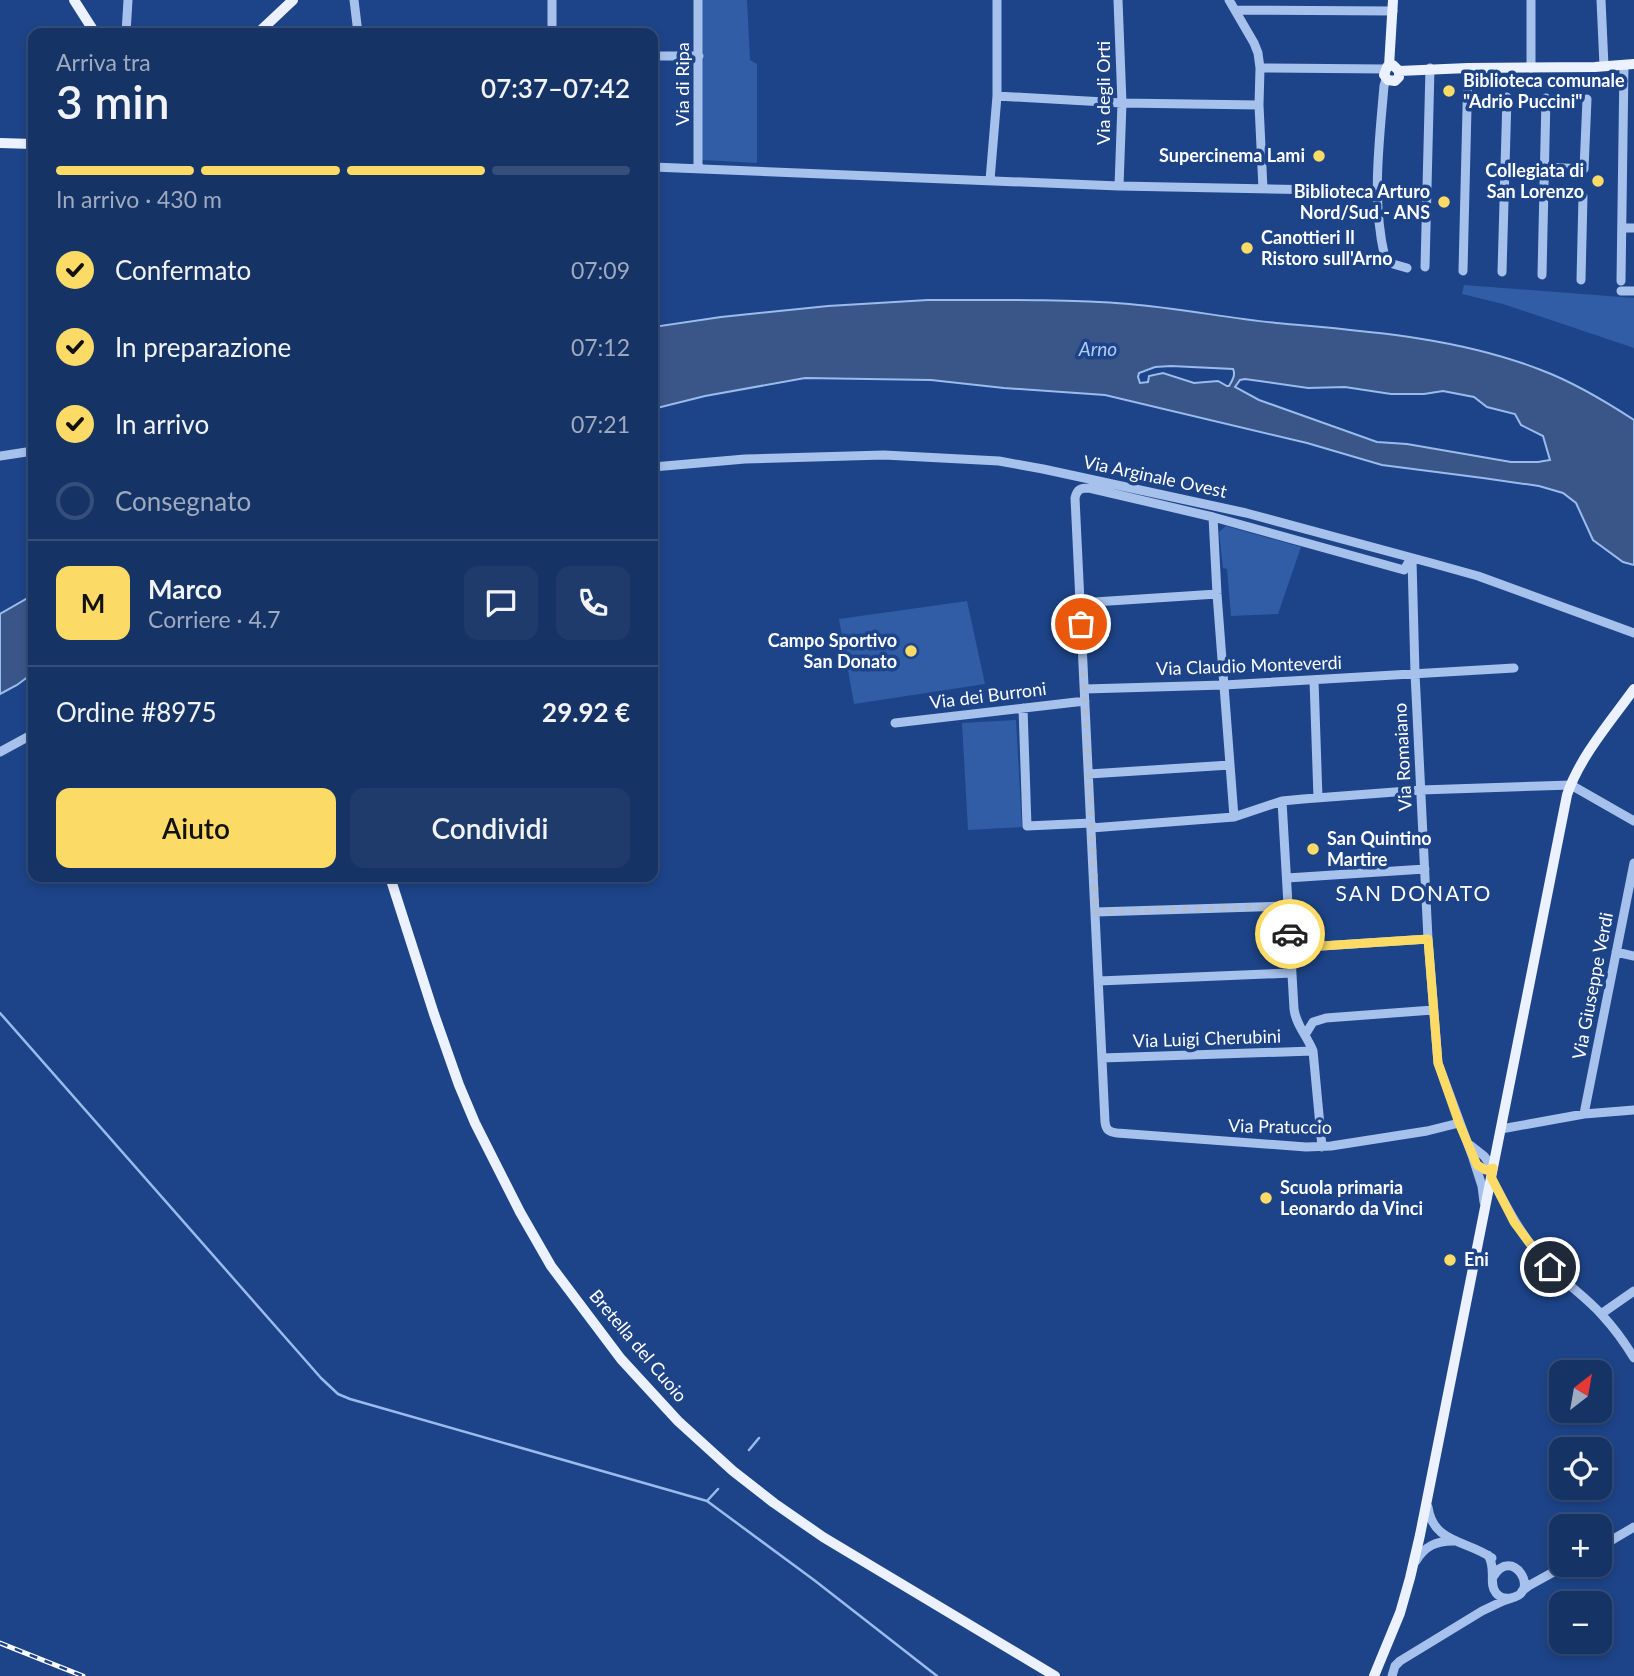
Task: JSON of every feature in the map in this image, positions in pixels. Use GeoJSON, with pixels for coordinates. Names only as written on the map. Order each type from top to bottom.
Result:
{"type":"FeatureCollection","features":[{"type":"Feature","properties":{"kind":"main road"},"geometry":{"type":"LineString","coordinates":[[74,0],[92,28]]}},
{"type":"Feature","properties":{"kind":"main road"},"geometry":{"type":"LineString","coordinates":[[263,28],[293,0]]}},
{"type":"Feature","properties":{"kind":"main road"},"geometry":{"type":"LineString","coordinates":[[1393,5],[1390,71],[1629,64]]}},
{"type":"Feature","properties":{"kind":"main road"},"geometry":{"type":"LineString","coordinates":[[0,143],[28,144]]}},
{"type":"Feature","properties":{"kind":"main road"},"geometry":{"type":"LineString","coordinates":[[1372,1676],[1400,1612],[1423,1541],[1427,1501],[1570,785],[1592,748],[1634,689]]}},
{"type":"Feature","properties":{"kind":"main road","name":"Bretella del Cuoio"},"geometry":{"type":"LineString","coordinates":[[392,882],[434,1014],[475,1123],[551,1266],[621,1359],[678,1421],[733,1471],[774,1503],[823,1537],[1055,1676]]}},
{"type":"Feature","properties":{"kind":"street"},"geometry":{"type":"LineString","coordinates":[[126,28],[128,0]]}},
{"type":"Feature","properties":{"kind":"street"},"geometry":{"type":"LineString","coordinates":[[354,0],[357,28]]}},
{"type":"Feature","properties":{"kind":"street"},"geometry":{"type":"LineString","coordinates":[[552,0],[552,28]]}},
{"type":"Feature","properties":{"kind":"street","name":"Via di Ripa"},"geometry":{"type":"LineString","coordinates":[[698,0],[698,168]]}},
{"type":"Feature","properties":{"kind":"street"},"geometry":{"type":"LineString","coordinates":[[990,180],[997,96],[997,0]]}},
{"type":"Feature","properties":{"kind":"street","name":"Via degli Orti"},"geometry":{"type":"LineString","coordinates":[[1118,0],[1122,103],[1119,186]]}},
{"type":"Feature","properties":{"kind":"street"},"geometry":{"type":"LineString","coordinates":[[1229,0],[1254,43],[1259,68],[1263,189]]}},
{"type":"Feature","properties":{"kind":"street"},"geometry":{"type":"LineString","coordinates":[[1531,0],[1531,68]]}},
{"type":"Feature","properties":{"kind":"street"},"geometry":{"type":"LineString","coordinates":[[1601,0],[1604,66]]}},
{"type":"Feature","properties":{"kind":"street"},"geometry":{"type":"LineString","coordinates":[[1235,10],[1393,5]]}},
{"type":"Feature","properties":{"kind":"street"},"geometry":{"type":"LineString","coordinates":[[658,56],[699,56]]}},
{"type":"Feature","properties":{"kind":"street"},"geometry":{"type":"LineString","coordinates":[[1629,64],[1629,132],[1621,286],[1634,291]]}},
{"type":"Feature","properties":{"kind":"street"},"geometry":{"type":"LineString","coordinates":[[1259,68],[1390,71],[1384,86],[1377,191],[1380,238],[1386,262],[1407,268]]}},
{"type":"Feature","properties":{"kind":"street"},"geometry":{"type":"LineString","coordinates":[[1425,267],[1430,68]]}},
{"type":"Feature","properties":{"kind":"street"},"geometry":{"type":"LineString","coordinates":[[1463,271],[1468,68]]}},
{"type":"Feature","properties":{"kind":"street"},"geometry":{"type":"LineString","coordinates":[[997,96],[1122,103],[1259,105]]}},
{"type":"Feature","properties":{"kind":"street"},"geometry":{"type":"LineString","coordinates":[[1502,272],[1507,97]]}},
{"type":"Feature","properties":{"kind":"street"},"geometry":{"type":"LineString","coordinates":[[1542,275],[1546,98]]}},
{"type":"Feature","properties":{"kind":"street"},"geometry":{"type":"LineString","coordinates":[[1545,167],[1584,169],[1587,99]]}},
{"type":"Feature","properties":{"kind":"street"},"geometry":{"type":"LineString","coordinates":[[658,167],[1119,186],[1377,191]]}},
{"type":"Feature","properties":{"kind":"street"},"geometry":{"type":"LineString","coordinates":[[1581,280],[1583,196]]}},
{"type":"Feature","properties":{"kind":"street"},"geometry":{"type":"LineString","coordinates":[[1623,228],[1634,228]]}},
{"type":"Feature","properties":{"kind":"street"},"geometry":{"type":"LineString","coordinates":[[0,456],[28,452]]}},
{"type":"Feature","properties":{"kind":"street","name":"Via Arginale Ovest"},"geometry":{"type":"LineString","coordinates":[[658,467],[834,455],[999,461],[1246,513],[1478,576],[1634,632]]}},
{"type":"Feature","properties":{"kind":"street"},"geometry":{"type":"LineString","coordinates":[[1102,1058],[1076,492],[1089,488],[1213,517],[1404,570],[1412,558]]}},
{"type":"Feature","properties":{"kind":"street"},"geometry":{"type":"LineString","coordinates":[[1213,517],[1234,817]]}},
{"type":"Feature","properties":{"kind":"street","name":"Via Romaiano"},"geometry":{"type":"LineString","coordinates":[[1412,558],[1428,939],[1438,1063],[1459,1123],[1474,1154],[1485,1207]]}},
{"type":"Feature","properties":{"kind":"street"},"geometry":{"type":"LineString","coordinates":[[1079,603],[1217,594]]}},
{"type":"Feature","properties":{"kind":"street","name":"Via Claudio Monteverdi"},"geometry":{"type":"LineString","coordinates":[[1085,689],[1224,685],[1514,668]]}},
{"type":"Feature","properties":{"kind":"street"},"geometry":{"type":"LineString","coordinates":[[1314,680],[1318,798]]}},
{"type":"Feature","properties":{"kind":"street","name":"Via dei Burroni"},"geometry":{"type":"LineString","coordinates":[[895,723],[1085,701]]}},
{"type":"Feature","properties":{"kind":"street"},"geometry":{"type":"LineString","coordinates":[[1023,708],[1027,826],[1091,826],[1234,817],[1282,801],[1421,790],[1570,785],[1634,821]]}},
{"type":"Feature","properties":{"kind":"street"},"geometry":{"type":"LineString","coordinates":[[0,752],[28,737]]}},
{"type":"Feature","properties":{"kind":"street"},"geometry":{"type":"LineString","coordinates":[[1089,774],[1230,767]]}},
{"type":"Feature","properties":{"kind":"street"},"geometry":{"type":"LineString","coordinates":[[1282,801],[1296,1018],[1313,1051],[1322,1147]]}},
{"type":"Feature","properties":{"kind":"street","name":"Via Giuseppe Verdi"},"geometry":{"type":"LineString","coordinates":[[1584,1114],[1634,863]]}},
{"type":"Feature","properties":{"kind":"street"},"geometry":{"type":"LineString","coordinates":[[1287,878],[1425,869]]}},
{"type":"Feature","properties":{"kind":"street"},"geometry":{"type":"LineString","coordinates":[[1096,912],[1288,906]]}},
{"type":"Feature","properties":{"kind":"street"},"geometry":{"type":"LineString","coordinates":[[1291,948],[1428,939]]}},
{"type":"Feature","properties":{"kind":"street"},"geometry":{"type":"LineString","coordinates":[[1616,952],[1634,956]]}},
{"type":"Feature","properties":{"kind":"street"},"geometry":{"type":"LineString","coordinates":[[1099,981],[1291,973]]}},
{"type":"Feature","properties":{"kind":"street"},"geometry":{"type":"LineString","coordinates":[[1305,1035],[1313,1022],[1326,1018],[1433,1010]]}},
{"type":"Feature","properties":{"kind":"street","name":"Via Luigi Cherubini"},"geometry":{"type":"LineString","coordinates":[[1102,1058],[1313,1051]]}},
{"type":"Feature","properties":{"kind":"street","name":"Via Pratuccio"},"geometry":{"type":"LineString","coordinates":[[1102,1058],[1106,1128],[1117,1133],[1322,1147],[1427,1131],[1459,1123]]}},
{"type":"Feature","properties":{"kind":"street"},"geometry":{"type":"LineString","coordinates":[[1474,1154],[1489,1149],[1500,1133],[1584,1114],[1634,1110]]}},
{"type":"Feature","properties":{"kind":"street"},"geometry":{"type":"LineString","coordinates":[[1474,1154],[1484,1156],[1514,1222],[1531,1245],[1550,1267],[1601,1314],[1634,1358]]}},
{"type":"Feature","properties":{"kind":"street"},"geometry":{"type":"LineString","coordinates":[[1601,1314],[1634,1291]]}},
{"type":"Feature","properties":{"kind":"street"},"geometry":{"type":"LineString","coordinates":[[1427,1501],[1429,1514],[1437,1531]]}},
{"type":"Feature","properties":{"kind":"street"},"geometry":{"type":"LineString","coordinates":[[1612,1540],[1634,1527]]}},
{"type":"Feature","properties":{"kind":"street"},"geometry":{"type":"LineString","coordinates":[[1423,1541],[1429,1531],[1437,1531],[1529,1576],[1546,1576]]}},
{"type":"Feature","properties":{"kind":"street"},"geometry":{"type":"LineString","coordinates":[[1423,1541],[1459,1541]]}},
{"type":"Feature","properties":{"kind":"street"},"geometry":{"type":"LineString","coordinates":[[1482,1611],[1490,1600],[1492,1562],[1488,1555]]}},
{"type":"Feature","properties":{"kind":"street"},"geometry":{"type":"LineString","coordinates":[[1512,1598],[1497,1595],[1492,1581],[1499,1569],[1508,1566],[1522,1574],[1522,1591]]}},
{"type":"Feature","properties":{"kind":"street"},"geometry":{"type":"LineString","coordinates":[[1392,1676],[1395,1666],[1401,1661],[1482,1611],[1512,1598],[1549,1574]]}},
{"type":"Feature","properties":{"kind":"shaded area"},"geometry":{"type":"Polygon","coordinates":[[[702,0],[747,0],[750,60],[757,64],[757,163],[702,160],[702,0]]]}},
{"type":"Feature","properties":{"kind":"shaded area"},"geometry":{"type":"Polygon","coordinates":[[[1464,285],[1634,298],[1634,348],[1503,304],[1462,294],[1464,285]]]}},
{"type":"Feature","properties":{"kind":"shaded area"},"geometry":{"type":"Polygon","coordinates":[[[1226,526],[1301,547],[1278,614],[1231,616],[1227,569],[1223,568],[1219,532],[1226,526]]]}},
{"type":"Feature","properties":{"kind":"shaded area","name":"Campo Sportivo San Donato"},"geometry":{"type":"Polygon","coordinates":[[[967,601],[985,684],[854,704],[839,619],[967,601]]]}},
{"type":"Feature","properties":{"kind":"shaded area"},"geometry":{"type":"Polygon","coordinates":[[[1016,720],[1022,827],[968,830],[962,723],[1016,720]]]}},
{"type":"Feature","properties":{"kind":"water","name":"Arno"},"geometry":{"type":"Polygon","coordinates":[[[928,300],[1129,304],[1410,337],[1477,350],[1565,380],[1634,420],[1634,565],[1623,562],[1593,540],[1576,503],[1563,493],[1539,486],[1382,465],[1307,443],[1105,395],[931,380],[805,378],[705,396],[658,408],[658,326],[828,306],[928,300]],[[1155,367],[1139,373],[1138,377],[1140,383],[1148,382],[1149,376],[1163,373],[1194,383],[1218,381],[1229,386],[1234,376],[1233,369],[1155,367]],[[1245,379],[1240,380],[1235,387],[1259,400],[1377,442],[1407,444],[1511,462],[1550,460],[1543,436],[1521,425],[1515,414],[1487,407],[1474,397],[1443,391],[1391,394],[1345,387],[1308,388],[1245,379]]]}},
{"type":"Feature","properties":{"kind":"water"},"geometry":{"type":"Polygon","coordinates":[[[28,598],[28,677],[0,694],[0,614],[28,598]]]}},
{"type":"Feature","properties":{"kind":"waterway"},"geometry":{"type":"LineString","coordinates":[[0,1013],[338,1394],[707,1501],[937,1676]]}},
{"type":"Feature","properties":{"kind":"waterway"},"geometry":{"type":"LineString","coordinates":[[749,1450],[759,1438]]}},
{"type":"Feature","properties":{"kind":"waterway"},"geometry":{"type":"LineString","coordinates":[[707,1501],[718,1489]]}},
{"type":"Feature","properties":{"kind":"railway"},"geometry":{"type":"LineString","coordinates":[[0,1643],[83,1676]]}},
{"type":"Feature","properties":{"kind":"way so far"},"geometry":{"type":"LineString","coordinates":[[1081,624],[1096,912],[1288,906],[1290,934]]}},
{"type":"Feature","properties":{"kind":"place","name":"Biblioteca comunale \"Adrio Puccini\""},"geometry":{"type":"Point","coordinates":[1449,91]}},
{"type":"Feature","properties":{"kind":"place","name":"Supercinema Lami"},"geometry":{"type":"Point","coordinates":[1319,156]}},
{"type":"Feature","properties":{"kind":"place","name":"Collegiata di San Lorenzo"},"geometry":{"type":"Point","coordinates":[1598,181]}},
{"type":"Feature","properties":{"kind":"place","name":"Biblioteca Arturo Nord/Sud - ANS"},"geometry":{"type":"Point","coordinates":[1444,202]}},
{"type":"Feature","properties":{"kind":"place","name":"Canottieri Il Ristoro sull'Arno"},"geometry":{"type":"Point","coordinates":[1247,248]}},
{"type":"Feature","properties":{"kind":"place","name":"Campo Sportivo San Donato"},"geometry":{"type":"Point","coordinates":[911,651]}},
{"type":"Feature","properties":{"kind":"place","name":"San Quintino Martire"},"geometry":{"type":"Point","coordinates":[1313,849]}},
{"type":"Feature","properties":{"kind":"place","name":"Scuola primaria Leonardo da Vinci"},"geometry":{"type":"Point","coordinates":[1266,1198]}},
{"type":"Feature","properties":{"kind":"place","name":"Eni"},"geometry":{"type":"Point","coordinates":[1450,1260]}},
{"type":"Feature","properties":{"kind":"district","name":"SAN DONATO"},"geometry":{"type":"Point","coordinates":[1414,894]}},
{"type":"Feature","properties":{"kind":"route"},"geometry":{"type":"LineString","coordinates":[[1290,934],[1291,948],[1428,939],[1438,1063],[1459,1123],[1477,1165],[1486,1170],[1493,1168],[1491,1177],[1514,1222],[1550,1267]]}}]}
